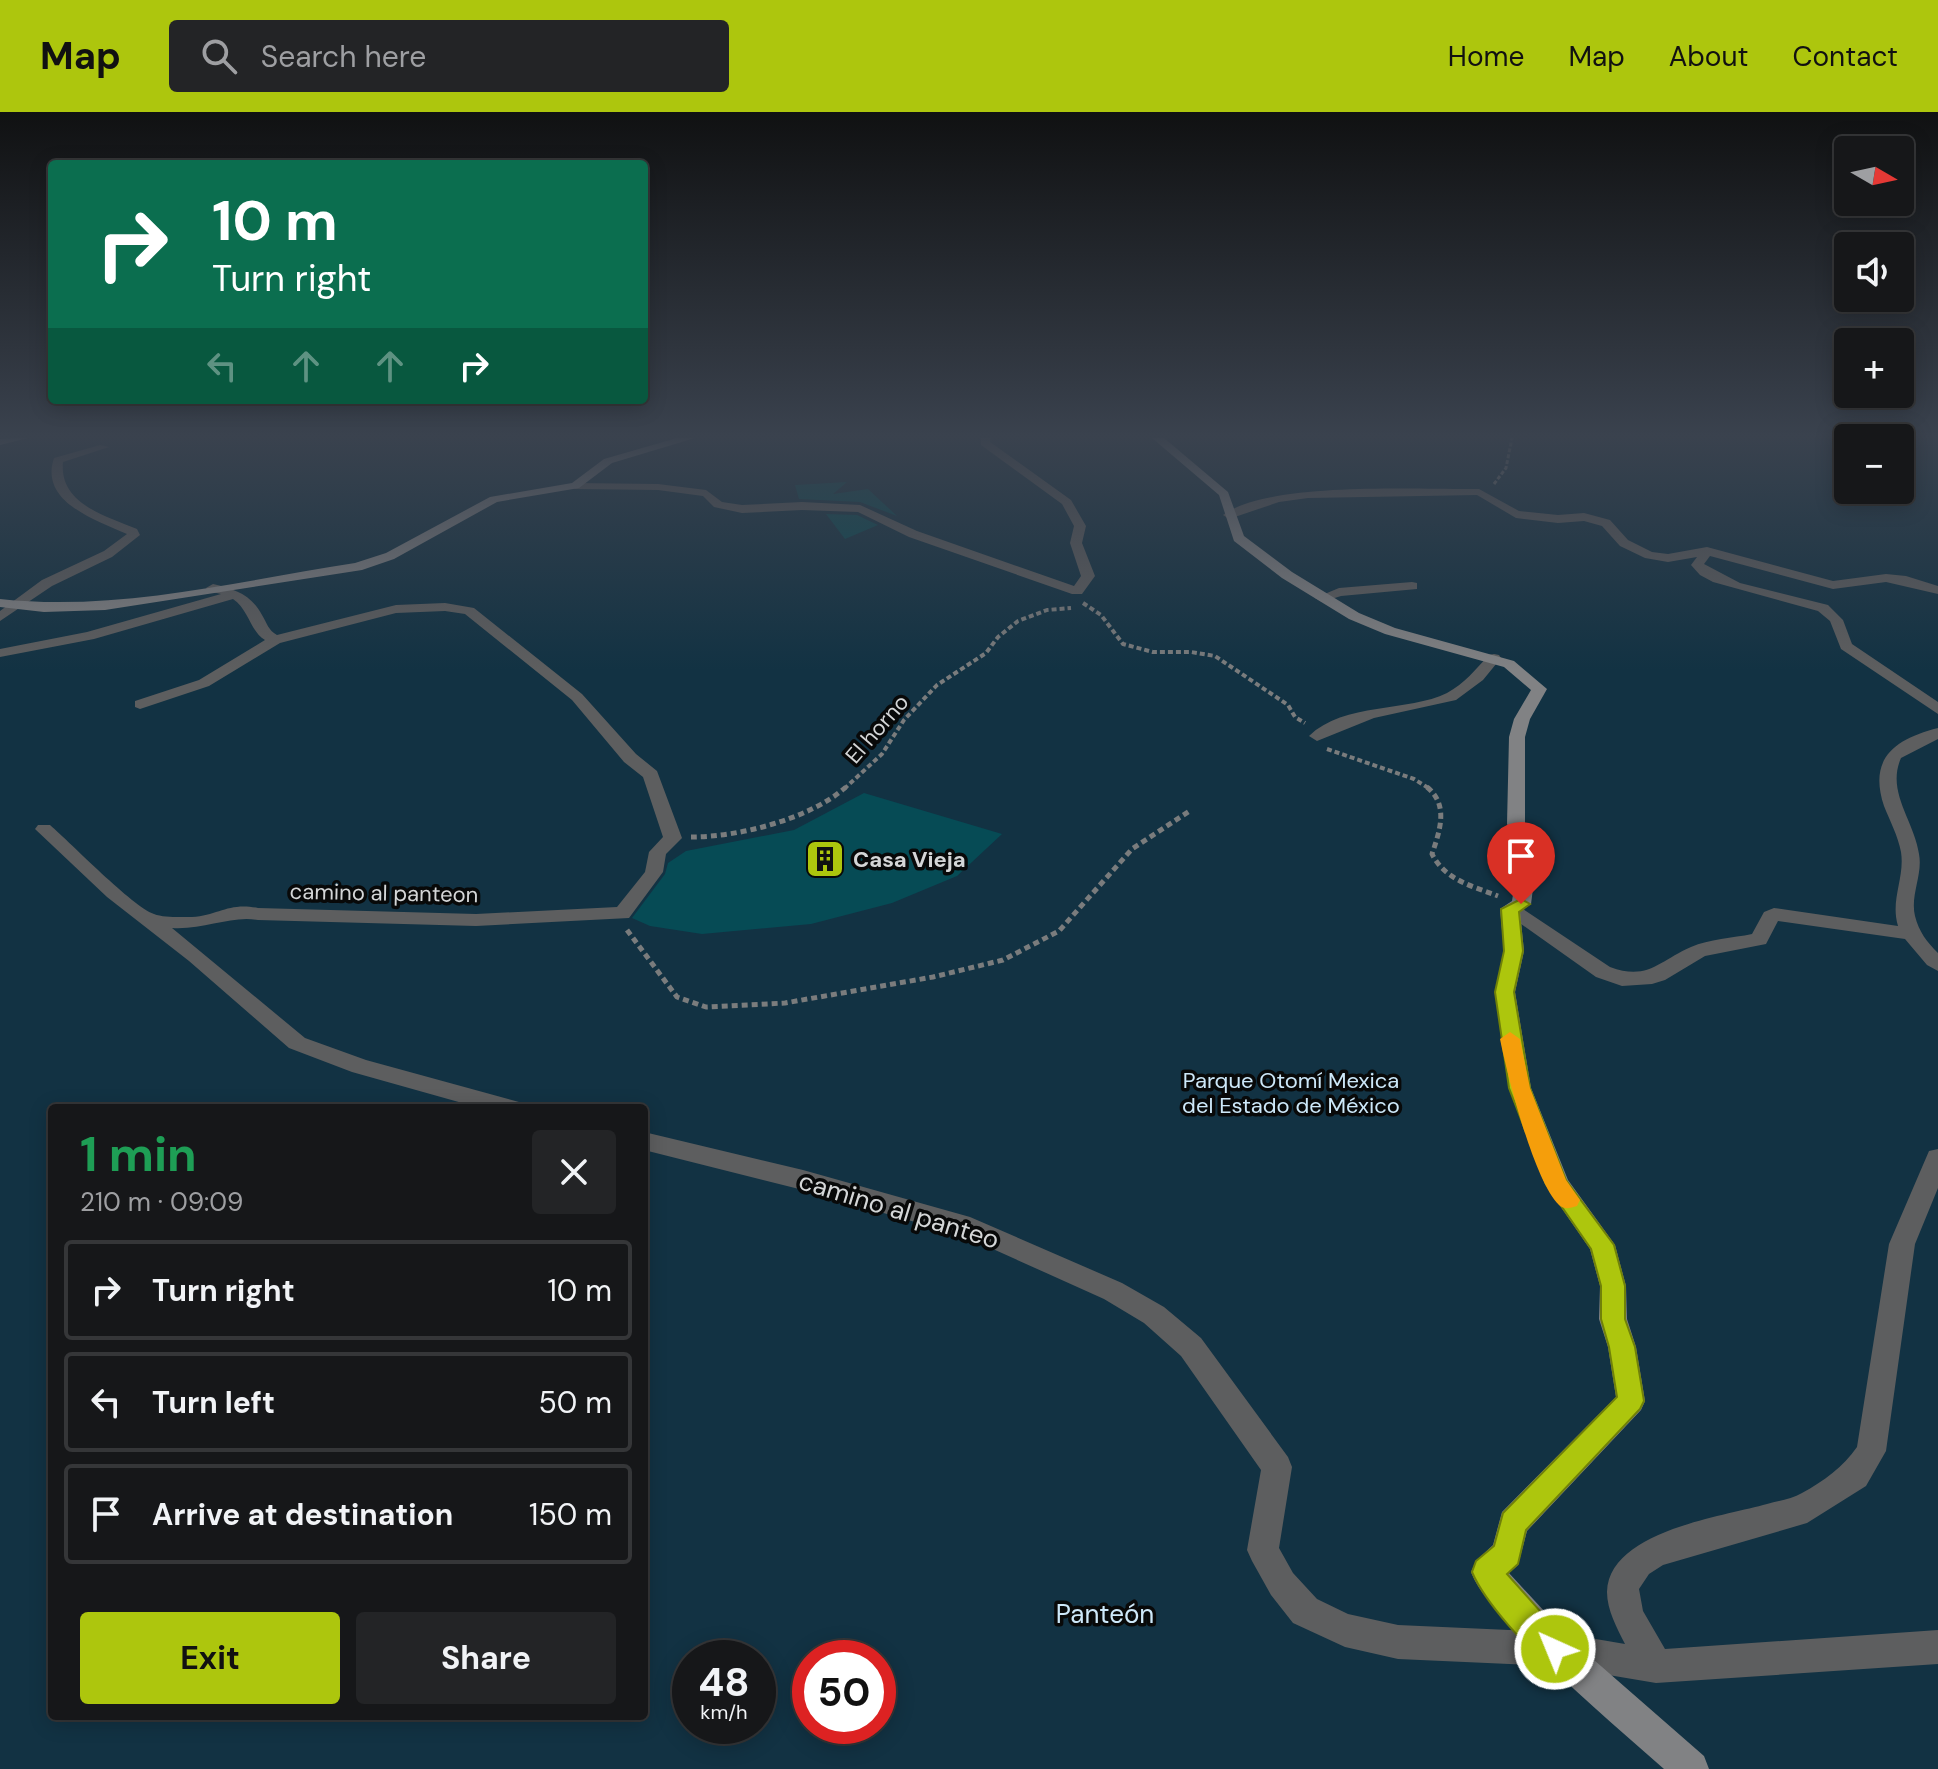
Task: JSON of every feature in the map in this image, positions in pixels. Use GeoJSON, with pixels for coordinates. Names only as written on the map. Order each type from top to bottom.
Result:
{"type":"FeatureCollection","features":[{"type":"Feature","properties":{"kind":"main road"},"geometry":{"type":"LineString","coordinates":[[0,603],[44,608],[105,606],[367,564],[390,556],[462,515]]}},
{"type":"Feature","properties":{"kind":"main road"},"geometry":{"type":"LineString","coordinates":[[1229,515],[1238,538],[1248,547],[1322,598],[1390,631],[1509,664],[1539,689],[1522,719],[1517,737],[1516,824],[1529,850],[1521,904],[1510,909],[1514,951],[1505,992],[1520,1088],[1557,1184],[1602,1245],[1613,1286],[1613,1319],[1622,1347],[1631,1401],[1513,1523],[1507,1554],[1487,1572],[1517,1610],[1555,1649],[1691,1769]]}},
{"type":"Feature","properties":{"kind":"street"},"geometry":{"type":"LineString","coordinates":[[0,617],[47,583],[108,554],[134,535],[100,515]]}},
{"type":"Feature","properties":{"kind":"street"},"geometry":{"type":"LineString","coordinates":[[873,515],[913,534],[1077,591],[1088,576],[1076,543],[1080,526],[1074,515]]}},
{"type":"Feature","properties":{"kind":"street"},"geometry":{"type":"LineString","coordinates":[[1527,515],[1558,519],[1584,517],[1606,523],[1624,543],[1649,555],[1668,558],[1707,551],[1833,585],[1886,578],[1906,580],[1938,590]]}},
{"type":"Feature","properties":{"kind":"street"},"geometry":{"type":"LineString","coordinates":[[1707,551],[1697,565],[1700,571],[1719,580],[1823,608],[1836,616],[1846,646],[1938,709]]}},
{"type":"Feature","properties":{"kind":"street"},"geometry":{"type":"LineString","coordinates":[[1322,598],[1339,592],[1412,586]]}},
{"type":"Feature","properties":{"kind":"street"},"geometry":{"type":"LineString","coordinates":[[213,588],[237,593],[257,613],[264,634],[275,640]]}},
{"type":"Feature","properties":{"kind":"street"},"geometry":{"type":"LineString","coordinates":[[0,653],[89,636],[237,593]]}},
{"type":"Feature","properties":{"kind":"street"},"geometry":{"type":"LineString","coordinates":[[140,704],[204,683],[275,640],[408,607],[451,606],[469,611],[577,697],[630,758],[651,775],[673,838],[660,847],[652,866],[654,872],[622,914]]}},
{"type":"Feature","properties":{"kind":"street"},"geometry":{"type":"LineString","coordinates":[[1317,736],[1369,714],[1442,703],[1479,677],[1494,658]]}},
{"type":"Feature","properties":{"kind":"street"},"geometry":{"type":"LineString","coordinates":[[1938,733],[1907,746],[1894,757],[1889,773],[1889,794],[1910,852],[1910,865],[1901,898],[1911,934],[1938,964]]}},
{"type":"Feature","properties":{"kind":"street"},"geometry":{"type":"LineString","coordinates":[[44,829],[147,920],[196,956],[297,1043],[360,1066],[497,1104]]}},
{"type":"Feature","properties":{"kind":"street"},"geometry":{"type":"LineString","coordinates":[[1510,909],[1603,972],[1634,980],[1658,975],[1699,951],[1759,939],[1765,933],[1768,919],[1774,914],[1911,934]]}},
{"type":"Feature","properties":{"kind":"street","name":"camino al panteon"},"geometry":{"type":"LineString","coordinates":[[147,920],[190,923],[218,919],[239,910],[258,914],[476,920],[598,912],[622,914]]}},
{"type":"Feature","properties":{"kind":"street","name":"camino al panteo"},"geometry":{"type":"LineString","coordinates":[[648,1142],[803,1180],[970,1227],[1113,1291],[1154,1315],[1191,1347],[1277,1467],[1263,1550],[1282,1584],[1305,1611],[1345,1630],[1398,1642],[1555,1649],[1656,1666],[1938,1647]]}},
{"type":"Feature","properties":{"kind":"street"},"geometry":{"type":"LineString","coordinates":[[1656,1666],[1630,1619],[1623,1592],[1625,1576],[1636,1562],[1656,1551],[1807,1508],[1855,1476],[1871,1451],[1902,1244],[1938,1158]]}},
{"type":"Feature","properties":{"kind":"path","name":"El horno"},"geometry":{"type":"LineString","coordinates":[[673,838],[712,837],[785,821],[839,793],[882,754],[904,720],[937,685],[986,653],[998,637],[1018,621],[1047,610],[1088,607]]}},
{"type":"Feature","properties":{"kind":"path"},"geometry":{"type":"LineString","coordinates":[[622,914],[629,937],[677,997],[706,1007],[785,1003],[933,977],[1003,960],[1059,931],[1132,849],[1191,810]]}},
{"type":"Feature","properties":{"kind":"green space","name":"Parque Otomí Mexica del Estado de México"},"geometry":{"type":"Polygon","coordinates":[[[0,515],[1938,515],[1938,1769],[0,1769],[0,515]]]}},
{"type":"Feature","properties":{"kind":"building"},"geometry":{"type":"Polygon","coordinates":[[[827,515],[858,515],[878,525],[845,539],[827,515]]]}},
{"type":"Feature","properties":{"kind":"building","name":"Casa Vieja"},"geometry":{"type":"Polygon","coordinates":[[[864,793],[1002,834],[957,876],[892,903],[811,924],[702,934],[650,926],[632,918],[665,874],[668,863],[686,851],[794,830],[864,793]]]}},
{"type":"Feature","properties":{"kind":"slow traffic"},"geometry":{"type":"LineString","coordinates":[[1510,1039],[1520,1088],[1557,1184],[1569,1200]]}},
{"type":"Feature","properties":{"kind":"place","name":"Casa Vieja"},"geometry":{"type":"Point","coordinates":[825,859]}},
{"type":"Feature","properties":{"kind":"route"},"geometry":{"type":"LineString","coordinates":[[1521,904],[1510,909],[1514,951],[1505,992],[1511,1046],[1520,1088],[1557,1184],[1602,1245],[1613,1286],[1613,1319],[1622,1347],[1631,1401],[1513,1523],[1507,1554],[1487,1572],[1517,1610],[1555,1649]]}},
{"type":"Feature","properties":{"kind":"park label","name":"Panteón"},"geometry":{"type":"Point","coordinates":[1105,1614]}}]}
